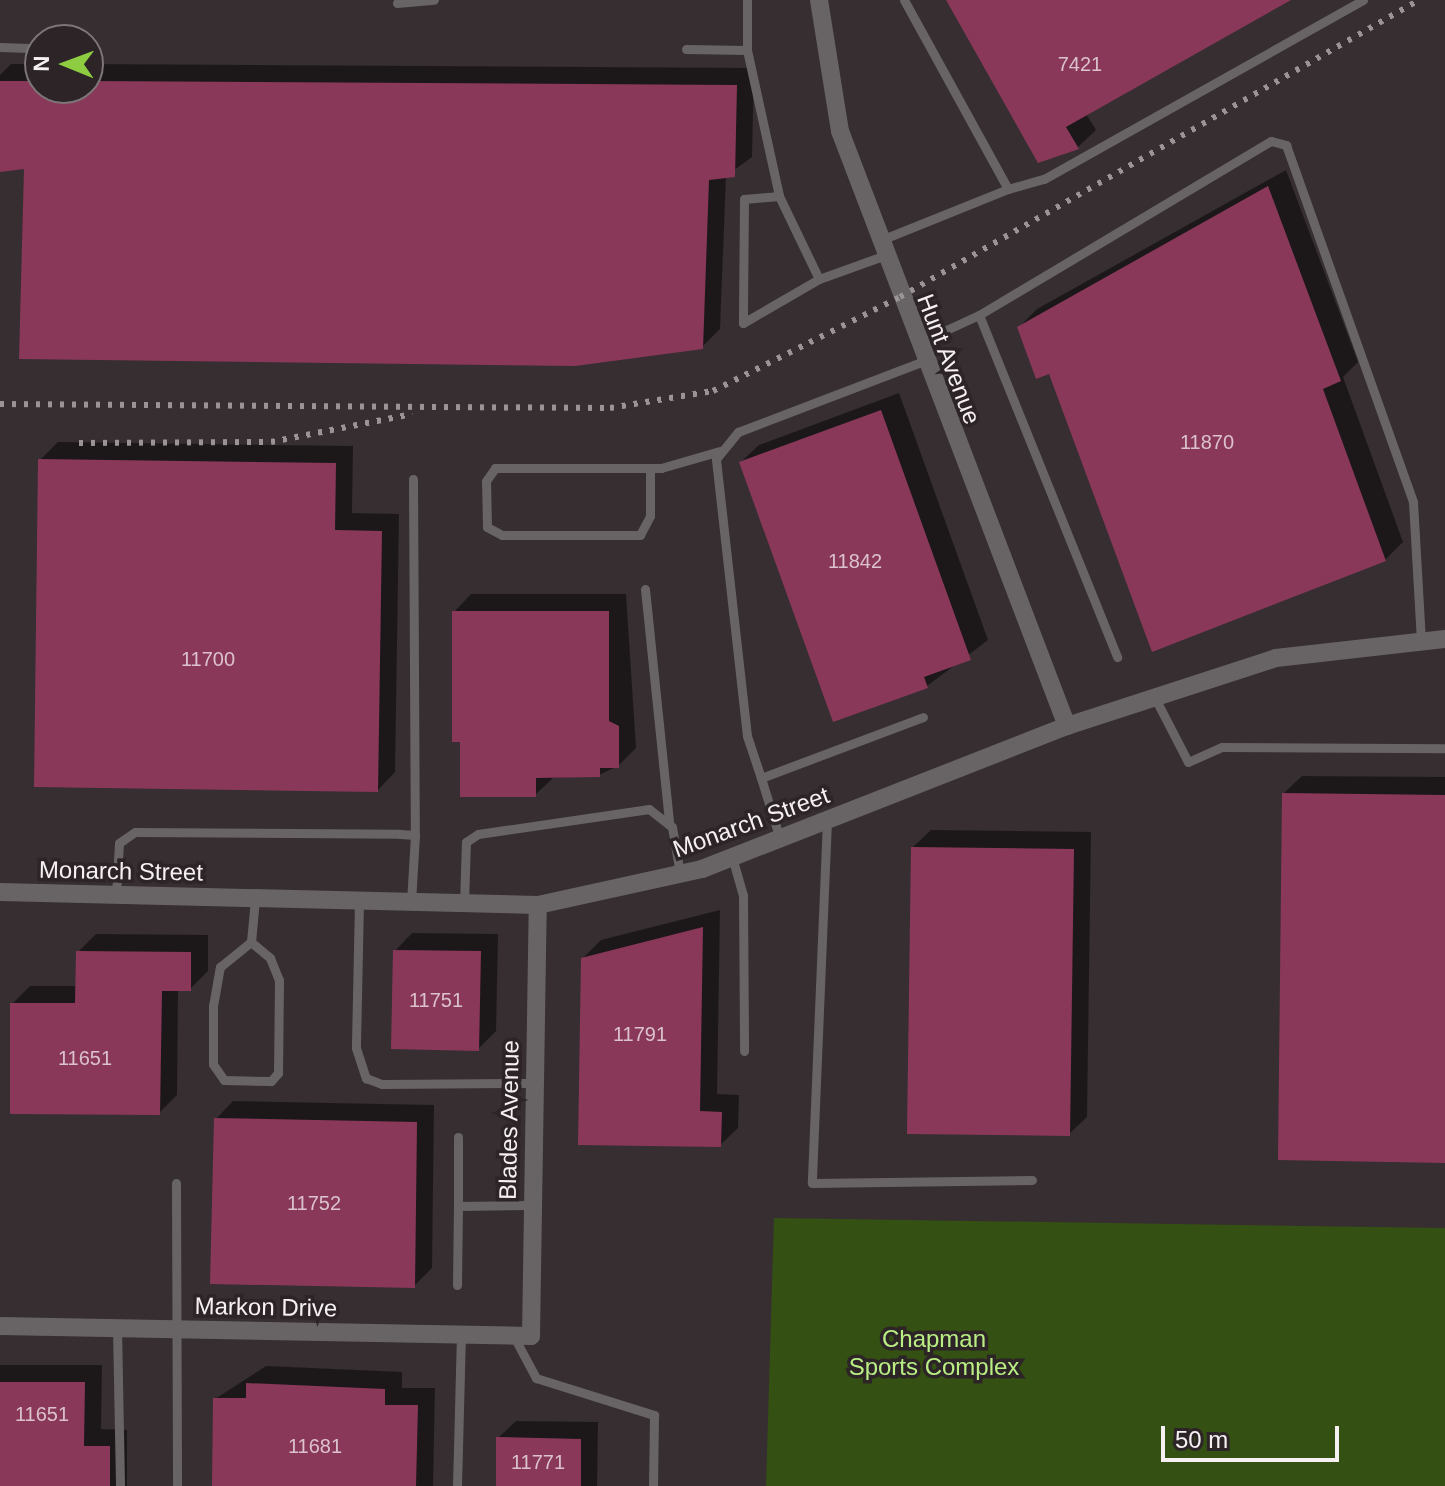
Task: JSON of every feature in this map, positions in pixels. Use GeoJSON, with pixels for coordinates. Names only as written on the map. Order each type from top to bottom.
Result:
{"type":"FeatureCollection","features":[{"type":"Feature","properties":{"kind":"street","name":"Hunt Avenue"},"geometry":{"type":"LineString","coordinates":[[819,0],[840,131],[881,249],[1067,726]]}},
{"type":"Feature","properties":{"kind":"street","name":"Monarch Street"},"geometry":{"type":"LineString","coordinates":[[0,892],[538,905],[680,874],[732,857],[1067,726],[1276,658],[1445,639]]}},
{"type":"Feature","properties":{"kind":"street","name":"Blades Avenue"},"geometry":{"type":"LineString","coordinates":[[522,1336],[531,1205],[538,905]]}},
{"type":"Feature","properties":{"kind":"street","name":"Markon Drive"},"geometry":{"type":"LineString","coordinates":[[0,1326],[522,1336]]}},
{"type":"Feature","properties":{"kind":"lane"},"geometry":{"type":"LineString","coordinates":[[397,3],[434,0]]}},
{"type":"Feature","properties":{"kind":"lane"},"geometry":{"type":"LineString","coordinates":[[747,0],[747,50],[779,196],[819,279]]}},
{"type":"Feature","properties":{"kind":"lane"},"geometry":{"type":"LineString","coordinates":[[904,0],[1008,189]]}},
{"type":"Feature","properties":{"kind":"lane"},"geometry":{"type":"LineString","coordinates":[[779,196],[744,199],[743,323],[819,279],[881,249],[1008,189],[1044,179],[1363,0]]}},
{"type":"Feature","properties":{"kind":"lane"},"geometry":{"type":"LineString","coordinates":[[0,47],[24,48]]}},
{"type":"Feature","properties":{"kind":"lane"},"geometry":{"type":"LineString","coordinates":[[686,49],[747,50]]}},
{"type":"Feature","properties":{"kind":"lane"},"geometry":{"type":"LineString","coordinates":[[650,469],[650,516],[640,535],[502,535],[487,527],[486,481],[495,468],[650,469],[720,451],[738,432],[921,352],[1271,141],[1286,145],[1413,502],[1421,641]]}},
{"type":"Feature","properties":{"kind":"lane"},"geometry":{"type":"LineString","coordinates":[[979,315],[1117,657]]}},
{"type":"Feature","properties":{"kind":"lane"},"geometry":{"type":"LineString","coordinates":[[720,451],[717,501],[747,736],[780,839]]}},
{"type":"Feature","properties":{"kind":"lane"},"geometry":{"type":"LineString","coordinates":[[411,902],[415,835],[413,479]]}},
{"type":"Feature","properties":{"kind":"lane"},"geometry":{"type":"LineString","coordinates":[[645,589],[669,822],[680,874]]}},
{"type":"Feature","properties":{"kind":"lane"},"geometry":{"type":"LineString","coordinates":[[1155,698],[1188,762],[1222,747],[1445,748]]}},
{"type":"Feature","properties":{"kind":"lane"},"geometry":{"type":"LineString","coordinates":[[761,778],[923,717]]}},
{"type":"Feature","properties":{"kind":"lane"},"geometry":{"type":"LineString","coordinates":[[464,904],[466,842],[478,834],[649,809],[669,822]]}},
{"type":"Feature","properties":{"kind":"lane"},"geometry":{"type":"LineString","coordinates":[[827,820],[812,1183],[1032,1180]]}},
{"type":"Feature","properties":{"kind":"lane"},"geometry":{"type":"LineString","coordinates":[[116,895],[119,843],[135,832],[415,835]]}},
{"type":"Feature","properties":{"kind":"lane"},"geometry":{"type":"LineString","coordinates":[[732,857],[743,895],[744,1051]]}},
{"type":"Feature","properties":{"kind":"lane"},"geometry":{"type":"LineString","coordinates":[[251,942],[270,958],[279,980],[278,1073],[271,1081],[224,1080],[213,1064],[220,967],[251,942],[255,899]]}},
{"type":"Feature","properties":{"kind":"lane"},"geometry":{"type":"LineString","coordinates":[[359,901],[356,1048],[366,1078],[382,1084],[535,1083]]}},
{"type":"Feature","properties":{"kind":"lane"},"geometry":{"type":"LineString","coordinates":[[457,1285],[458,1137]]}},
{"type":"Feature","properties":{"kind":"lane"},"geometry":{"type":"LineString","coordinates":[[176,1183],[177,1486]]}},
{"type":"Feature","properties":{"kind":"lane"},"geometry":{"type":"LineString","coordinates":[[458,1206],[531,1205]]}},
{"type":"Feature","properties":{"kind":"lane"},"geometry":{"type":"LineString","coordinates":[[117,1328],[120,1486]]}},
{"type":"Feature","properties":{"kind":"lane"},"geometry":{"type":"LineString","coordinates":[[457,1486],[461,1334]]}},
{"type":"Feature","properties":{"kind":"lane"},"geometry":{"type":"LineString","coordinates":[[522,1336],[536,1378],[654,1415],[653,1486]]}},
{"type":"Feature","properties":{"kind":"green space","name":"Chapman Sports Complex"},"geometry":{"type":"Polygon","coordinates":[[[774,1218],[1445,1228],[1445,1486],[766,1486],[774,1218]]]}},
{"type":"Feature","properties":{"kind":"building"},"geometry":{"type":"Polygon","coordinates":[[[946,0],[1291,0],[1066,127],[1079,149],[1038,163],[946,0]]]}},
{"type":"Feature","properties":{"kind":"building"},"geometry":{"type":"Polygon","coordinates":[[[0,81],[24,81],[24,104],[104,104],[104,81],[737,85],[735,177],[709,180],[703,349],[575,366],[19,359],[24,169],[0,172],[0,81]]]}},
{"type":"Feature","properties":{"kind":"building"},"geometry":{"type":"Polygon","coordinates":[[[1268,186],[1341,381],[1323,389],[1386,561],[1152,652],[1049,374],[1036,379],[1017,327],[1268,186]]]}},
{"type":"Feature","properties":{"kind":"building"},"geometry":{"type":"Polygon","coordinates":[[[881,410],[971,660],[924,677],[928,688],[833,722],[739,462],[881,410]]]}},
{"type":"Feature","properties":{"kind":"building"},"geometry":{"type":"Polygon","coordinates":[[[38,459],[336,463],[335,530],[382,531],[378,792],[34,787],[38,459]]]}},
{"type":"Feature","properties":{"kind":"building"},"geometry":{"type":"Polygon","coordinates":[[[452,611],[609,611],[609,721],[619,726],[619,768],[600,768],[600,777],[536,778],[536,797],[460,797],[460,742],[452,742],[452,611]]]}},
{"type":"Feature","properties":{"kind":"building"},"geometry":{"type":"Polygon","coordinates":[[[1282,793],[1445,795],[1445,1163],[1278,1160],[1282,793]]]}},
{"type":"Feature","properties":{"kind":"building"},"geometry":{"type":"Polygon","coordinates":[[[911,847],[1074,849],[1070,1136],[907,1134],[911,847]]]}},
{"type":"Feature","properties":{"kind":"building"},"geometry":{"type":"Polygon","coordinates":[[[703,927],[700,1111],[722,1112],[721,1147],[578,1145],[581,958],[703,927]]]}},
{"type":"Feature","properties":{"kind":"building"},"geometry":{"type":"Polygon","coordinates":[[[393,950],[481,951],[479,1051],[391,1049],[393,950]]]}},
{"type":"Feature","properties":{"kind":"building"},"geometry":{"type":"Polygon","coordinates":[[[76,951],[191,952],[191,991],[162,991],[160,1115],[10,1114],[10,1003],[75,1003],[76,951]]]}},
{"type":"Feature","properties":{"kind":"building"},"geometry":{"type":"Polygon","coordinates":[[[214,1118],[417,1122],[415,1288],[210,1284],[214,1118]]]}},
{"type":"Feature","properties":{"kind":"building"},"geometry":{"type":"Polygon","coordinates":[[[0,1382],[85,1382],[84,1446],[110,1446],[110,1486],[0,1486],[0,1382]]]}},
{"type":"Feature","properties":{"kind":"building"},"geometry":{"type":"Polygon","coordinates":[[[246,1383],[385,1389],[385,1405],[418,1405],[416,1486],[212,1486],[213,1398],[246,1398],[246,1383]]]}},
{"type":"Feature","properties":{"kind":"building"},"geometry":{"type":"Polygon","coordinates":[[[496,1437],[581,1439],[581,1486],[496,1486],[496,1437]]]}},
{"type":"Feature","properties":{"kind":"railway"},"geometry":{"type":"LineString","coordinates":[[0,404],[610,408],[713,391],[900,297],[1419,0]]}},
{"type":"Feature","properties":{"kind":"railway"},"geometry":{"type":"LineString","coordinates":[[79,443],[271,442],[412,414]]}}]}
